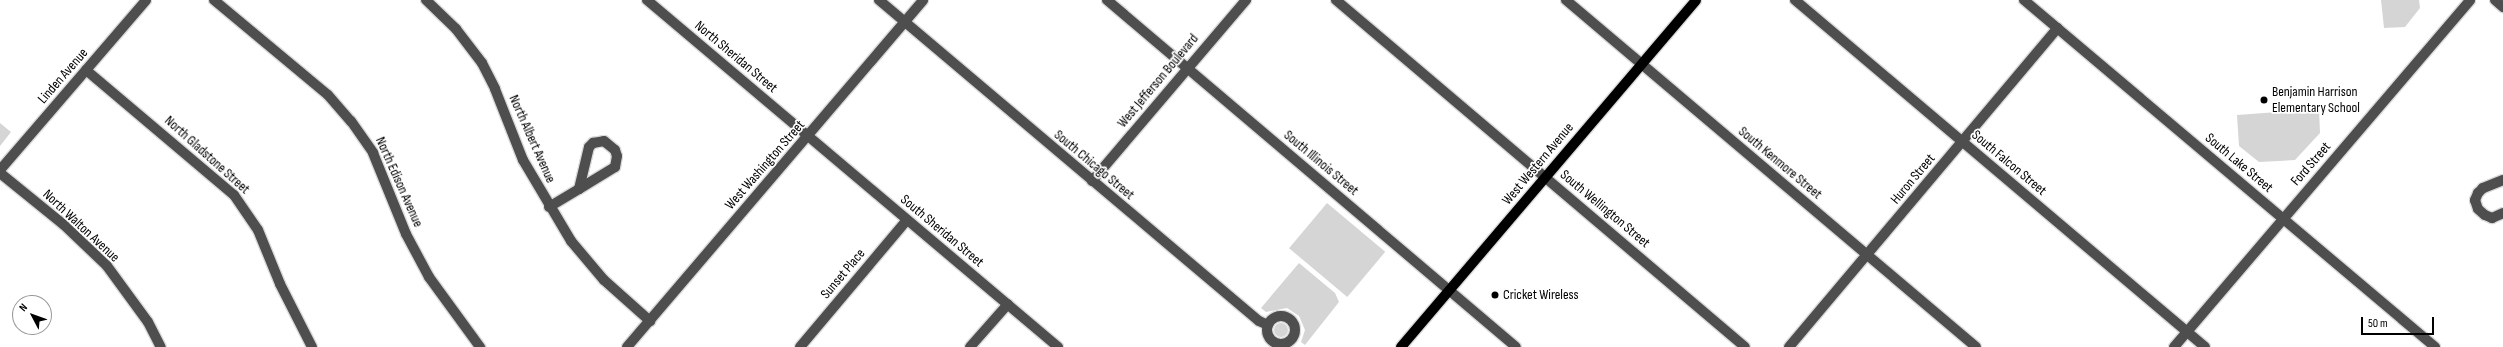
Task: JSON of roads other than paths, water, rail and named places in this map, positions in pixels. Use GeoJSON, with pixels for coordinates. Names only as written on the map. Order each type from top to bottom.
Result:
{"type":"FeatureCollection","features":[{"type":"Feature","properties":{"kind":"main road","name":"West Western Avenue"},"geometry":{"type":"LineString","coordinates":[[1401,347],[1696,0]]}},
{"type":"Feature","properties":{"kind":"street","name":"Linden Avenue"},"geometry":{"type":"LineString","coordinates":[[0,170],[146,0]]}},
{"type":"Feature","properties":{"kind":"street","name":"North Edison Avenue"},"geometry":{"type":"LineString","coordinates":[[214,0],[328,95],[351,120],[373,153],[406,234],[430,277],[480,347]]}},
{"type":"Feature","properties":{"kind":"street","name":"North Albert Avenue"},"geometry":{"type":"LineString","coordinates":[[426,0],[456,29],[482,64],[496,89],[523,160],[550,208],[589,263],[650,321]]}},
{"type":"Feature","properties":{"kind":"street","name":"North Sheridan Street"},"geometry":{"type":"LineString","coordinates":[[647,0],[808,136]]}},
{"type":"Feature","properties":{"kind":"street","name":"South Chicago Street"},"geometry":{"type":"LineString","coordinates":[[879,0],[1258,322],[1268,326]]}},
{"type":"Feature","properties":{"kind":"street","name":"West Washington Street"},"geometry":{"type":"LineString","coordinates":[[627,347],[923,0]]}},
{"type":"Feature","properties":{"kind":"street","name":"South Illinois Street"},"geometry":{"type":"LineString","coordinates":[[1107,0],[1516,347]]}},
{"type":"Feature","properties":{"kind":"street","name":"West Jefferson Boulevard"},"geometry":{"type":"LineString","coordinates":[[1092,181],[1246,0]]}},
{"type":"Feature","properties":{"kind":"street","name":"South Wellington Street"},"geometry":{"type":"LineString","coordinates":[[1336,0],[1745,347]]}},
{"type":"Feature","properties":{"kind":"street","name":"South Kenmore Street"},"geometry":{"type":"LineString","coordinates":[[1566,0],[1976,347]]}},
{"type":"Feature","properties":{"kind":"street","name":"South Falcon Street"},"geometry":{"type":"LineString","coordinates":[[1795,0],[2205,347]]}},
{"type":"Feature","properties":{"kind":"street","name":"South Lake Street"},"geometry":{"type":"LineString","coordinates":[[2024,0],[2435,347]]}},
{"type":"Feature","properties":{"kind":"street","name":"Ford Street"},"geometry":{"type":"LineString","coordinates":[[2174,347],[2282,218],[2470,0]]}},
{"type":"Feature","properties":{"kind":"street"},"geometry":{"type":"LineString","coordinates":[[2495,0],[2503,7]]}},
{"type":"Feature","properties":{"kind":"street","name":"Huron Street"},"geometry":{"type":"LineString","coordinates":[[1788,347],[2058,28]]}},
{"type":"Feature","properties":{"kind":"street","name":"North Gladstone Street"},"geometry":{"type":"LineString","coordinates":[[86,70],[234,195],[258,230],[283,290],[312,347]]}},
{"type":"Feature","properties":{"kind":"street","name":"South Sheridan Street"},"geometry":{"type":"LineString","coordinates":[[808,136],[1058,347]]}},
{"type":"Feature","properties":{"kind":"street"},"geometry":{"type":"LineString","coordinates":[[550,208],[615,167],[617,156],[610,144],[599,141],[589,147],[578,189]]}},
{"type":"Feature","properties":{"kind":"street","name":"North Walton Avenue"},"geometry":{"type":"LineString","coordinates":[[0,173],[64,225],[102,262],[135,303],[161,347]]}},
{"type":"Feature","properties":{"kind":"street"},"geometry":{"type":"LineString","coordinates":[[2503,180],[2483,188],[2478,193],[2476,200],[2478,210],[2485,215],[2492,218],[2503,213]]}},
{"type":"Feature","properties":{"kind":"street","name":"Sunset Place"},"geometry":{"type":"LineString","coordinates":[[800,347],[907,220]]}},
{"type":"Feature","properties":{"kind":"street"},"geometry":{"type":"LineString","coordinates":[[970,347],[1008,304]]}},
{"type":"Feature","properties":{"kind":"place","name":"Benjamin Harrison Elementary School"},"geometry":{"type":"Point","coordinates":[2264,100]}},
{"type":"Feature","properties":{"kind":"place","name":"Cricket Wireless"},"geometry":{"type":"Point","coordinates":[1495,295]}}]}
